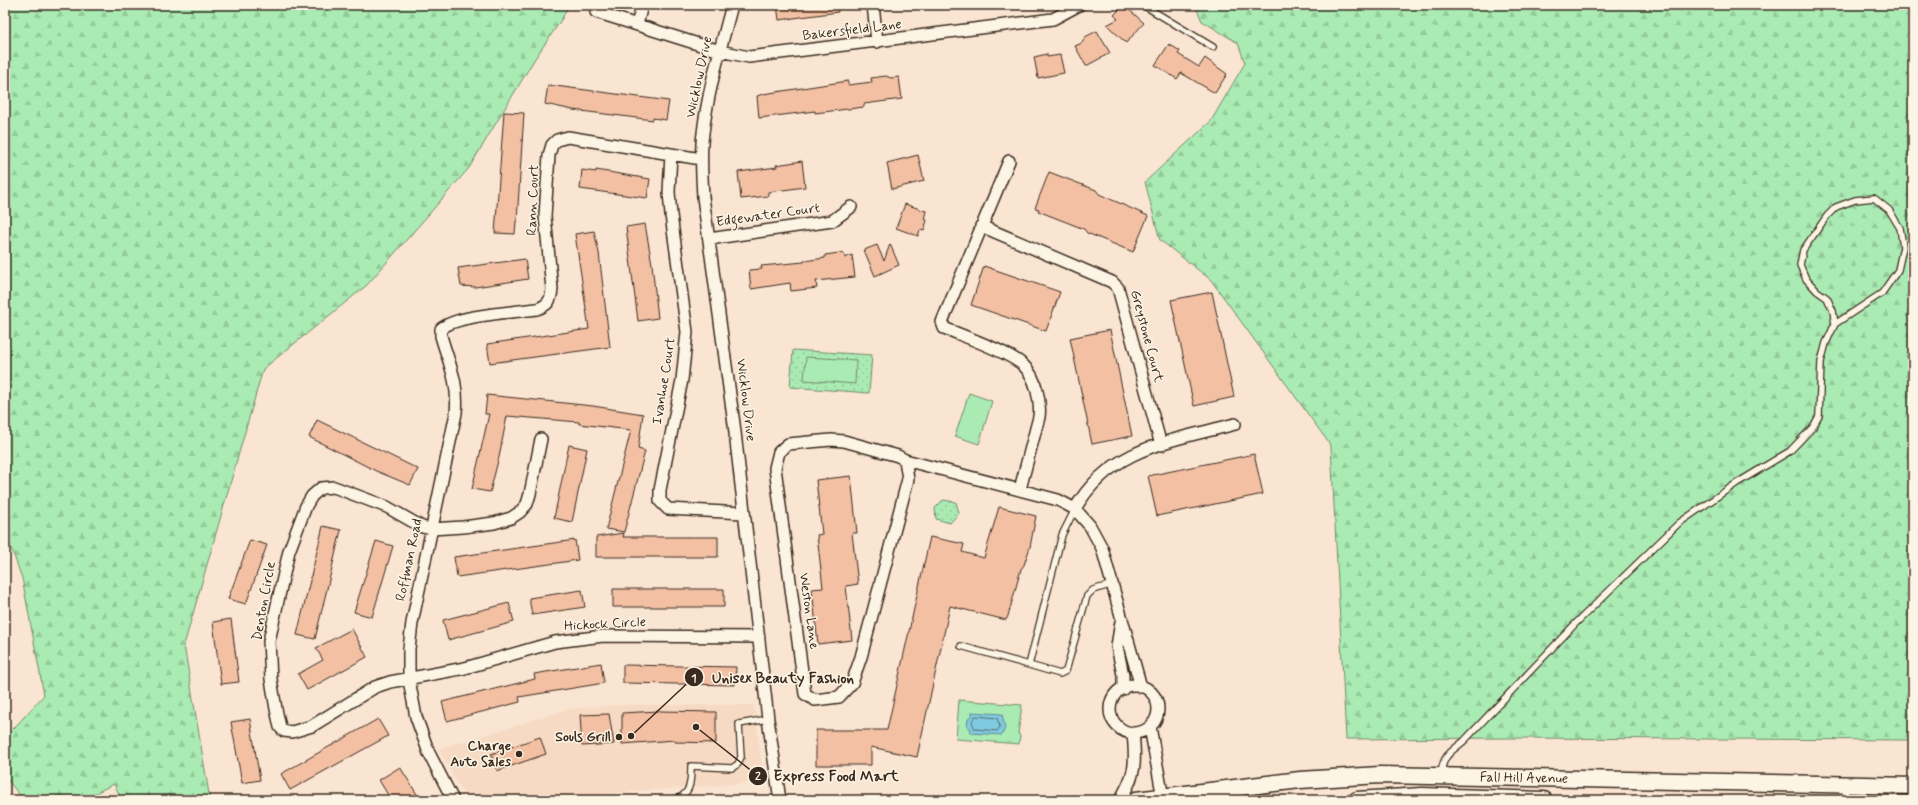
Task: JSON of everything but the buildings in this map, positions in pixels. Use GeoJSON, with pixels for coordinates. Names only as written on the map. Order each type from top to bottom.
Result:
{"type":"FeatureCollection","features":[{"type":"Feature","properties":{"kind":"main road","name":"Fall Hill Avenue"},"geometry":{"type":"LineString","coordinates":[[1136,800],[1162,799],[1341,777],[1441,776],[1845,793],[1913,786]]}},
{"type":"Feature","properties":{"kind":"main road","name":"Fall Hill Avenue"},"geometry":{"type":"LineString","coordinates":[[1357,800],[1422,796],[1544,800]]}},
{"type":"Feature","properties":{"kind":"street"},"geometry":{"type":"LineString","coordinates":[[637,25],[642,5]]}},
{"type":"Feature","properties":{"kind":"street","name":"Wicklow Drive"},"geometry":{"type":"LineString","coordinates":[[732,5],[711,85],[703,133],[701,159],[703,197],[734,424],[768,719],[780,800]]}},
{"type":"Feature","properties":{"kind":"street"},"geometry":{"type":"LineString","coordinates":[[873,5],[877,42]]}},
{"type":"Feature","properties":{"kind":"street","name":"Bakersfield Lane"},"geometry":{"type":"LineString","coordinates":[[596,12],[737,56],[754,57],[1053,19],[1079,5]]}},
{"type":"Feature","properties":{"kind":"street","name":"Rann Court"},"geometry":{"type":"LineString","coordinates":[[446,325],[477,317],[537,309],[545,306],[550,301],[552,289],[545,216],[549,155],[552,145],[557,140],[568,137],[701,159]]}},
{"type":"Feature","properties":{"kind":"street","name":"Ivanhoe Court"},"geometry":{"type":"LineString","coordinates":[[671,154],[669,192],[670,215],[687,332],[682,380],[660,490],[660,501],[668,508],[744,513]]}},
{"type":"Feature","properties":{"kind":"street"},"geometry":{"type":"LineString","coordinates":[[1009,161],[942,322],[944,328],[1013,357],[1025,366],[1036,388],[1040,408],[1039,417],[1020,489]]}},
{"type":"Feature","properties":{"kind":"street","name":"Edgewater Court"},"geometry":{"type":"LineString","coordinates":[[709,239],[832,221],[851,207]]}},
{"type":"Feature","properties":{"kind":"street","name":"Greystone Court"},"geometry":{"type":"LineString","coordinates":[[981,226],[1112,282],[1118,288],[1161,444]]}},
{"type":"Feature","properties":{"kind":"street","name":"Roffman Road"},"geometry":{"type":"LineString","coordinates":[[446,325],[441,329],[441,336],[457,385],[458,399],[412,623],[409,680],[416,717],[429,753],[453,800]]}},
{"type":"Feature","properties":{"kind":"street"},"geometry":{"type":"LineString","coordinates":[[1075,508],[1093,482],[1110,467],[1131,455],[1161,444],[1235,424]]}},
{"type":"Feature","properties":{"kind":"street"},"geometry":{"type":"LineString","coordinates":[[431,529],[494,523],[511,518],[520,512],[527,504],[530,494],[541,439]]}},
{"type":"Feature","properties":{"kind":"street","name":"Weston Lane"},"geometry":{"type":"LineString","coordinates":[[905,460],[908,479],[861,657],[852,683],[839,697],[814,700],[805,694],[775,468],[779,452],[788,444],[832,440],[844,441],[898,456],[905,460],[1020,489],[1058,500],[1075,508],[1090,526],[1102,548],[1141,687]]}},
{"type":"Feature","properties":{"kind":"street","name":"Denton Circle"},"geometry":{"type":"LineString","coordinates":[[409,680],[390,682],[375,687],[312,726],[292,732],[284,731],[280,728],[276,709],[271,679],[269,641],[280,582],[288,551],[306,506],[312,496],[321,488],[334,487],[353,493],[387,507],[422,527],[431,529]]}},
{"type":"Feature","properties":{"kind":"street","name":"Weston Lane"},"geometry":{"type":"LineString","coordinates":[[1122,619],[1117,646],[1123,675],[1123,688]]}},
{"type":"Feature","properties":{"kind":"street","name":"Hickock Circle"},"geometry":{"type":"LineString","coordinates":[[409,680],[465,668],[555,642],[575,639],[609,636],[758,637]]}},
{"type":"Feature","properties":{"kind":"street"},"geometry":{"type":"LineString","coordinates":[[1135,686],[1141,687],[1153,695],[1158,708],[1157,715],[1150,728],[1145,731],[1133,733],[1119,728],[1111,715],[1112,700],[1123,688],[1135,686]]}},
{"type":"Feature","properties":{"kind":"street"},"geometry":{"type":"LineString","coordinates":[[1150,728],[1162,799]]}},
{"type":"Feature","properties":{"kind":"street"},"geometry":{"type":"LineString","coordinates":[[1120,800],[1134,772],[1135,755],[1133,733]]}},
{"type":"Feature","properties":{"kind":"lane"},"geometry":{"type":"LineString","coordinates":[[1143,5],[1213,47]]}},
{"type":"Feature","properties":{"kind":"lane"},"geometry":{"type":"LineString","coordinates":[[1441,776],[1442,762],[1445,757],[1464,741],[1576,623],[1679,523],[1737,483],[1790,451],[1805,437],[1819,416],[1821,362],[1826,343],[1835,324],[1882,293],[1898,270],[1903,247],[1900,228],[1889,210],[1874,198],[1855,200],[1836,207],[1827,216],[1804,250],[1800,265],[1806,280],[1827,298],[1835,324]]}},
{"type":"Feature","properties":{"kind":"lane"},"geometry":{"type":"LineString","coordinates":[[1029,665],[1062,535],[1075,508]]}},
{"type":"Feature","properties":{"kind":"lane"},"geometry":{"type":"LineString","coordinates":[[961,646],[1060,674],[1066,672],[1087,596],[1092,590],[1113,584]]}},
{"type":"Feature","properties":{"kind":"lane"},"geometry":{"type":"LineString","coordinates":[[671,800],[684,796],[690,787],[691,766],[736,767],[741,757],[739,724],[768,719]]}},
{"type":"Feature","properties":{"kind":"shaded area"},"geometry":{"type":"Polygon","coordinates":[[[615,705],[754,705],[764,782],[639,791],[553,800],[469,800],[455,780],[439,749],[568,709],[615,705]]]}},
{"type":"Feature","properties":{"kind":"green space"},"geometry":{"type":"Polygon","coordinates":[[[5,5],[569,5],[469,168],[367,285],[263,369],[184,645],[210,800],[122,800],[114,784],[81,800],[24,800],[5,777],[5,738],[44,695],[22,578],[5,531],[5,5]]]}},
{"type":"Feature","properties":{"kind":"green space"},"geometry":{"type":"Polygon","coordinates":[[[1195,5],[1913,5],[1913,740],[1508,738],[1346,739],[1331,446],[1211,280],[1160,240],[1145,182],[1211,121],[1245,63],[1238,43],[1202,21],[1195,5]]]}},
{"type":"Feature","properties":{"kind":"green space"},"geometry":{"type":"Polygon","coordinates":[[[793,350],[872,355],[869,393],[790,387],[793,350]]]}},
{"type":"Feature","properties":{"kind":"green space"},"geometry":{"type":"Polygon","coordinates":[[[806,357],[856,360],[855,384],[804,380],[806,357]]]}},
{"type":"Feature","properties":{"kind":"green space"},"geometry":{"type":"Polygon","coordinates":[[[969,393],[992,401],[979,444],[955,436],[969,393]]]}},
{"type":"Feature","properties":{"kind":"green space"},"geometry":{"type":"Polygon","coordinates":[[[943,500],[956,502],[959,513],[950,523],[936,519],[935,508],[943,500]]]}},
{"type":"Feature","properties":{"kind":"green space"},"geometry":{"type":"Polygon","coordinates":[[[959,700],[1022,705],[1018,734],[1020,735],[1019,744],[956,739],[959,700]]]}},
{"type":"Feature","properties":{"kind":"water"},"geometry":{"type":"Polygon","coordinates":[[[972,712],[1002,714],[1005,728],[1002,735],[970,733],[971,729],[967,726],[968,719],[972,716],[972,712]]]}},
{"type":"Feature","properties":{"kind":"place","name":"Express Food Mart"},"geometry":{"type":"Point","coordinates":[696,727]}},
{"type":"Feature","properties":{"kind":"place","name":"Unisex Beauty Fashion"},"geometry":{"type":"Point","coordinates":[631,736]}},
{"type":"Feature","properties":{"kind":"place","name":"Souls Grill"},"geometry":{"type":"Point","coordinates":[619,737]}},
{"type":"Feature","properties":{"kind":"place","name":"Charge Auto Sales"},"geometry":{"type":"Point","coordinates":[519,754]}}]}
